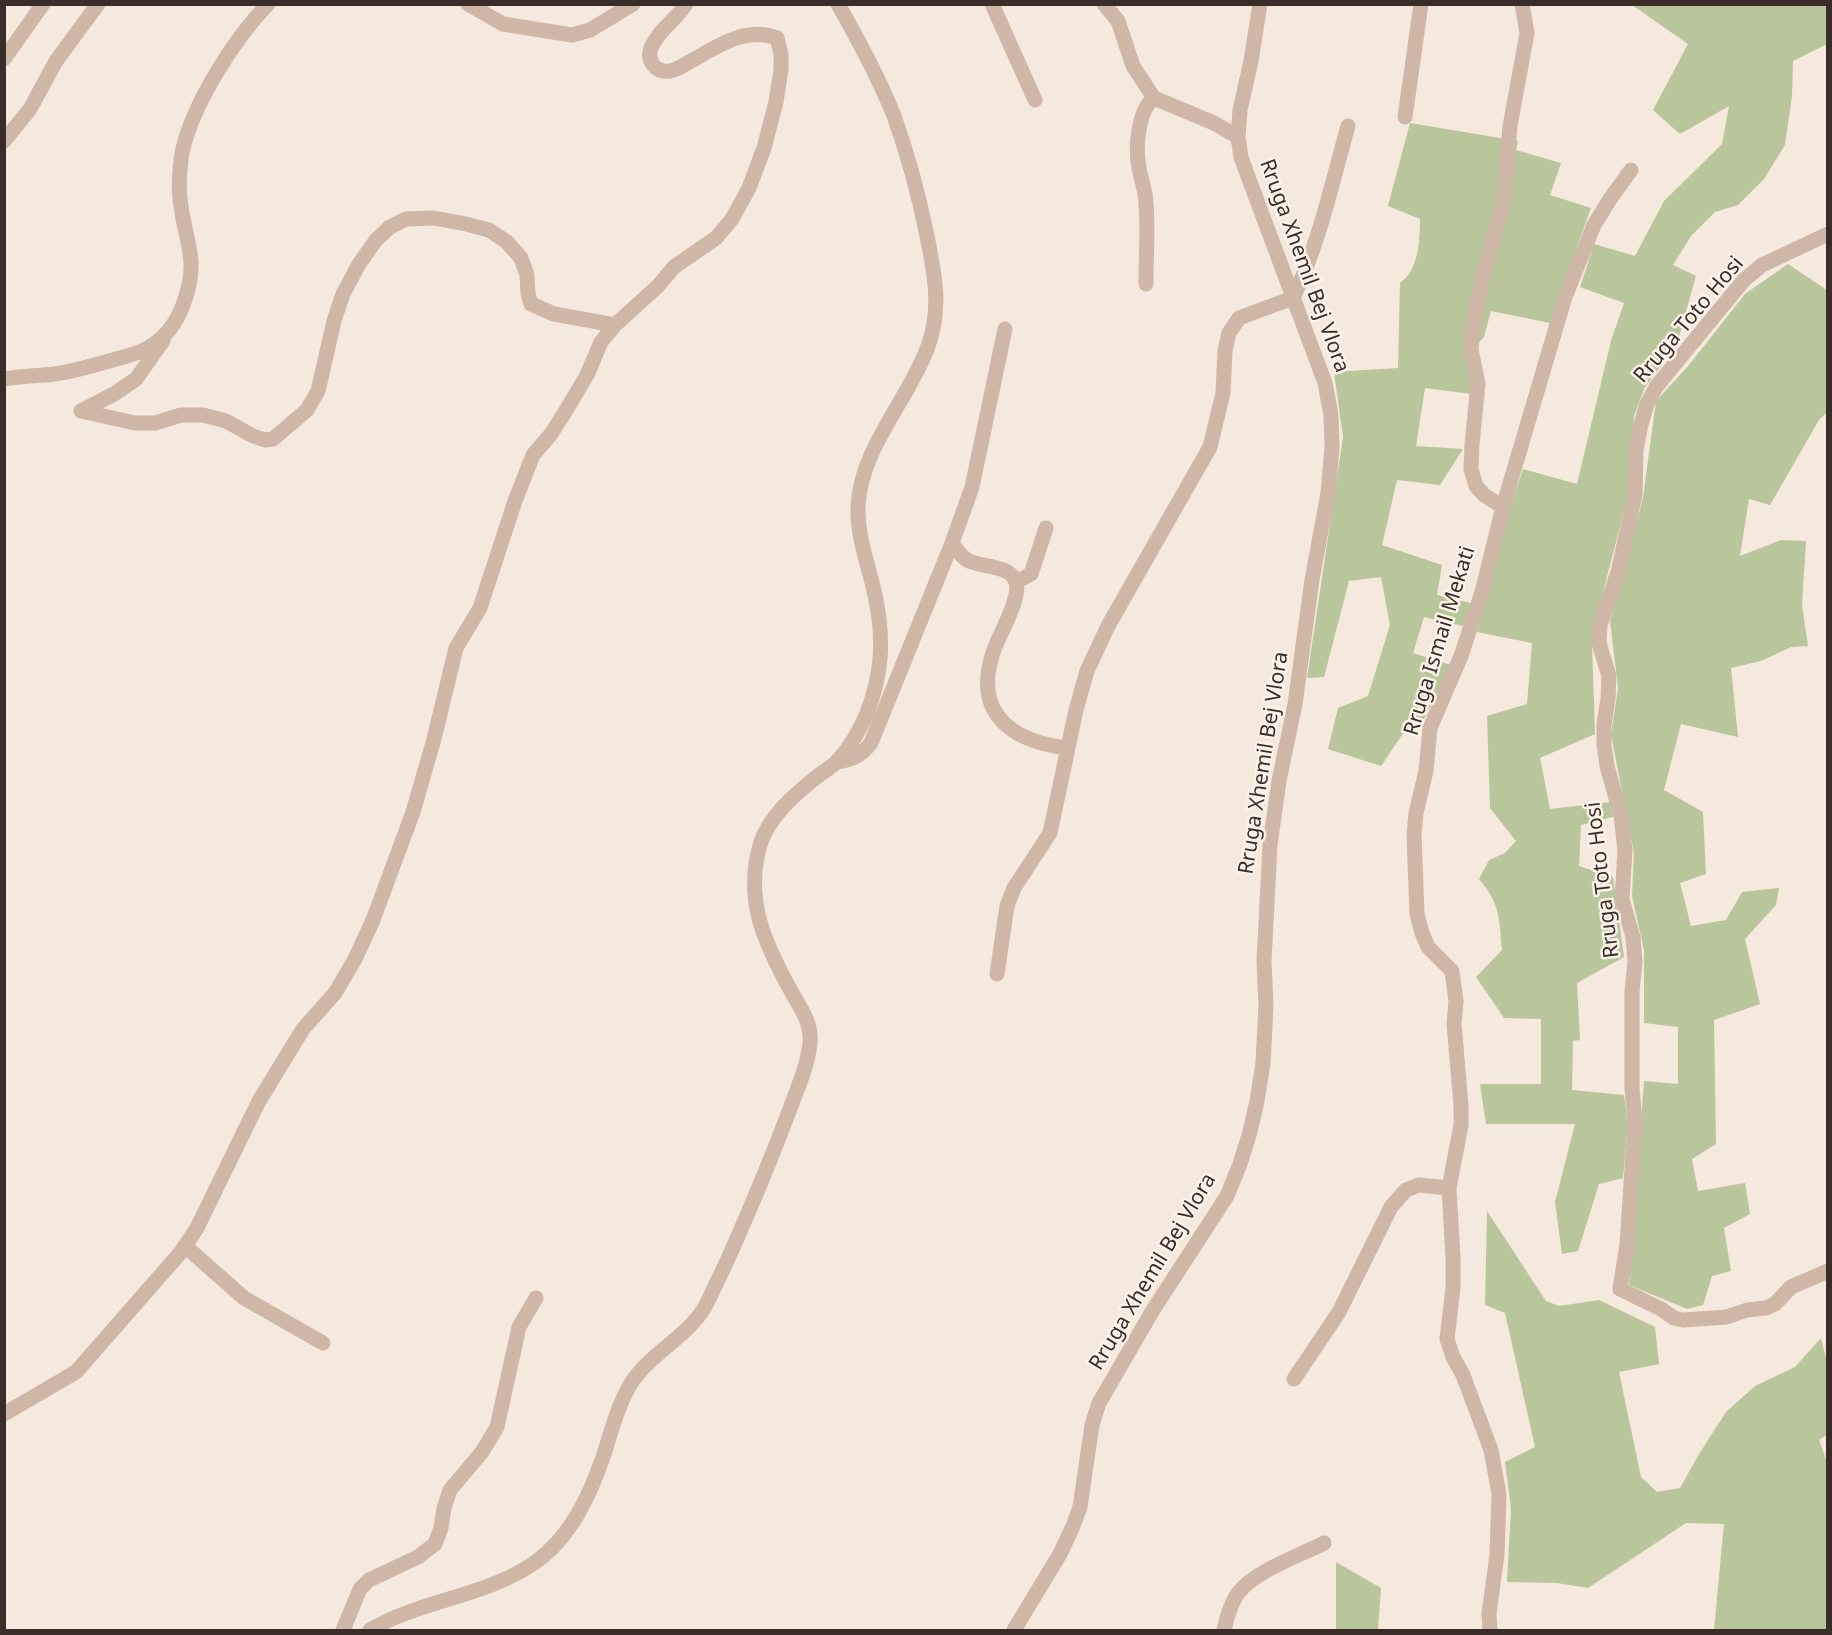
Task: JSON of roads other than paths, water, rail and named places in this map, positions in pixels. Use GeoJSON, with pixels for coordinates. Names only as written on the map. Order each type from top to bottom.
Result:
{"type":"FeatureCollection","features":[{"type":"Feature","properties":{"kind":"street"},"geometry":{"type":"LineString","coordinates":[[4,59],[43,4]]}},
{"type":"Feature","properties":{"kind":"street"},"geometry":{"type":"LineString","coordinates":[[4,141],[30,108],[56,62],[98,4]]}},
{"type":"Feature","properties":{"kind":"street"},"geometry":{"type":"LineString","coordinates":[[268,4],[238,41],[201,104],[187,134],[182,154],[180,197],[191,247],[191,279],[179,316],[136,379],[114,394],[81,411],[135,423],[155,423],[181,415],[203,415],[226,421],[253,436],[265,440],[273,439],[307,410],[318,391],[334,321],[343,294],[359,264],[376,240],[390,227],[406,219],[434,218],[489,230],[507,242],[521,258],[527,275],[531,304],[554,314],[615,325]]}},
{"type":"Feature","properties":{"kind":"street"},"geometry":{"type":"LineString","coordinates":[[468,4],[503,24],[572,35],[590,30],[633,4]]}},
{"type":"Feature","properties":{"kind":"street"},"geometry":{"type":"LineString","coordinates":[[4,1414],[76,1372],[185,1246],[259,1101],[303,1029],[335,993],[355,959],[373,920],[413,812],[456,648],[480,609],[533,455],[551,434],[565,412],[601,342],[615,325],[658,286],[674,267],[716,238],[732,219],[749,188],[764,148],[776,102],[781,54],[777,38],[757,33],[734,39],[672,71],[662,71],[655,67],[649,59],[650,49],[657,37],[686,4]]}},
{"type":"Feature","properties":{"kind":"street"},"geometry":{"type":"LineString","coordinates":[[370,1630],[396,1617],[480,1590],[537,1561],[552,1548],[585,1503],[627,1390],[638,1373],[684,1334],[704,1309],[729,1259],[806,1068],[811,1028],[762,936],[755,889],[759,848],[766,828],[786,804],[836,762],[864,721],[875,692],[881,663],[881,633],[876,598],[858,528],[858,502],[863,478],[883,431],[915,376],[928,348],[934,330],[937,304],[935,275],[922,211],[893,115],[838,4]]}},
{"type":"Feature","properties":{"kind":"street"},"geometry":{"type":"LineString","coordinates":[[992,4],[1035,100]]}},
{"type":"Feature","properties":{"kind":"street"},"geometry":{"type":"LineString","coordinates":[[1104,4],[1118,21],[1133,66],[1154,98],[1214,123],[1238,137]]}},
{"type":"Feature","properties":{"kind":"street","name":"Rruga Xhemil Bej Vlora"},"geometry":{"type":"LineString","coordinates":[[1014,1630],[1060,1554],[1073,1526],[1080,1507],[1092,1425],[1099,1403],[1153,1310],[1227,1196],[1240,1164],[1257,1101],[1263,1063],[1266,1006],[1264,961],[1270,845],[1328,493],[1332,448],[1331,415],[1325,382],[1241,157],[1238,137],[1240,110],[1260,4]]}},
{"type":"Feature","properties":{"kind":"street"},"geometry":{"type":"LineString","coordinates":[[1405,117],[1421,4]]}},
{"type":"Feature","properties":{"kind":"street"},"geometry":{"type":"LineString","coordinates":[[1503,507],[1484,495],[1476,486],[1471,469],[1478,384],[1471,349],[1475,312],[1504,200],[1512,116],[1527,33],[1522,4]]}},
{"type":"Feature","properties":{"kind":"street"},"geometry":{"type":"LineString","coordinates":[[1146,284],[1146,205],[1144,185],[1138,166],[1139,131],[1142,114],[1154,98]]}},
{"type":"Feature","properties":{"kind":"street"},"geometry":{"type":"LineString","coordinates":[[998,974],[1006,906],[1014,888],[1050,833],[1067,748],[1087,671],[1108,626],[1210,447],[1223,393],[1228,333],[1239,318],[1293,298],[1316,240],[1348,126]]}},
{"type":"Feature","properties":{"kind":"street","name":"Rruga Ismail Mekati"},"geometry":{"type":"LineString","coordinates":[[1490,1630],[1489,1613],[1497,1555],[1499,1494],[1491,1450],[1447,1339],[1453,1268],[1449,1188],[1461,1125],[1454,1024],[1456,1001],[1452,971],[1428,947],[1417,914],[1414,835],[1416,813],[1426,771],[1430,728],[1461,656],[1479,601],[1503,507],[1569,287],[1594,225],[1631,170]]}},
{"type":"Feature","properties":{"kind":"street","name":"Rruga Toto Hosi"},"geometry":{"type":"LineString","coordinates":[[1827,234],[1762,265],[1744,280],[1656,387],[1647,404],[1641,424],[1636,450],[1635,495],[1618,572],[1600,625],[1599,643],[1609,676],[1604,746],[1607,766],[1621,816],[1625,850],[1622,899],[1633,937],[1635,962],[1632,992],[1632,1088],[1635,1122],[1627,1245],[1620,1289],[1674,1318],[1683,1320],[1727,1317],[1775,1304],[1791,1287],[1827,1271]]}},
{"type":"Feature","properties":{"kind":"street"},"geometry":{"type":"LineString","coordinates":[[836,762],[850,760],[864,753],[871,743],[952,543],[972,487],[1005,329]]}},
{"type":"Feature","properties":{"kind":"street"},"geometry":{"type":"LineString","coordinates":[[4,379],[53,374],[89,367],[130,355],[153,345],[169,332]]}},
{"type":"Feature","properties":{"kind":"street"},"geometry":{"type":"LineString","coordinates":[[1016,582],[1031,574],[1046,528]]}},
{"type":"Feature","properties":{"kind":"street"},"geometry":{"type":"LineString","coordinates":[[952,543],[966,560],[1000,569],[1011,575],[1016,582],[1016,593],[1010,613],[994,648],[988,671],[988,689],[992,707],[1012,732],[1049,746],[1067,748]]}},
{"type":"Feature","properties":{"kind":"street"},"geometry":{"type":"LineString","coordinates":[[1294,1379],[1339,1312],[1391,1207],[1406,1191],[1419,1185],[1449,1188]]}},
{"type":"Feature","properties":{"kind":"street"},"geometry":{"type":"LineString","coordinates":[[185,1246],[244,1298],[322,1343]]}},
{"type":"Feature","properties":{"kind":"street"},"geometry":{"type":"LineString","coordinates":[[344,1630],[360,1589],[369,1580],[418,1557],[435,1544],[450,1490],[482,1452],[497,1427],[519,1327],[536,1298]]}},
{"type":"Feature","properties":{"kind":"street"},"geometry":{"type":"LineString","coordinates":[[1224,1630],[1229,1612],[1239,1592],[1256,1577],[1324,1543]]}}]}
